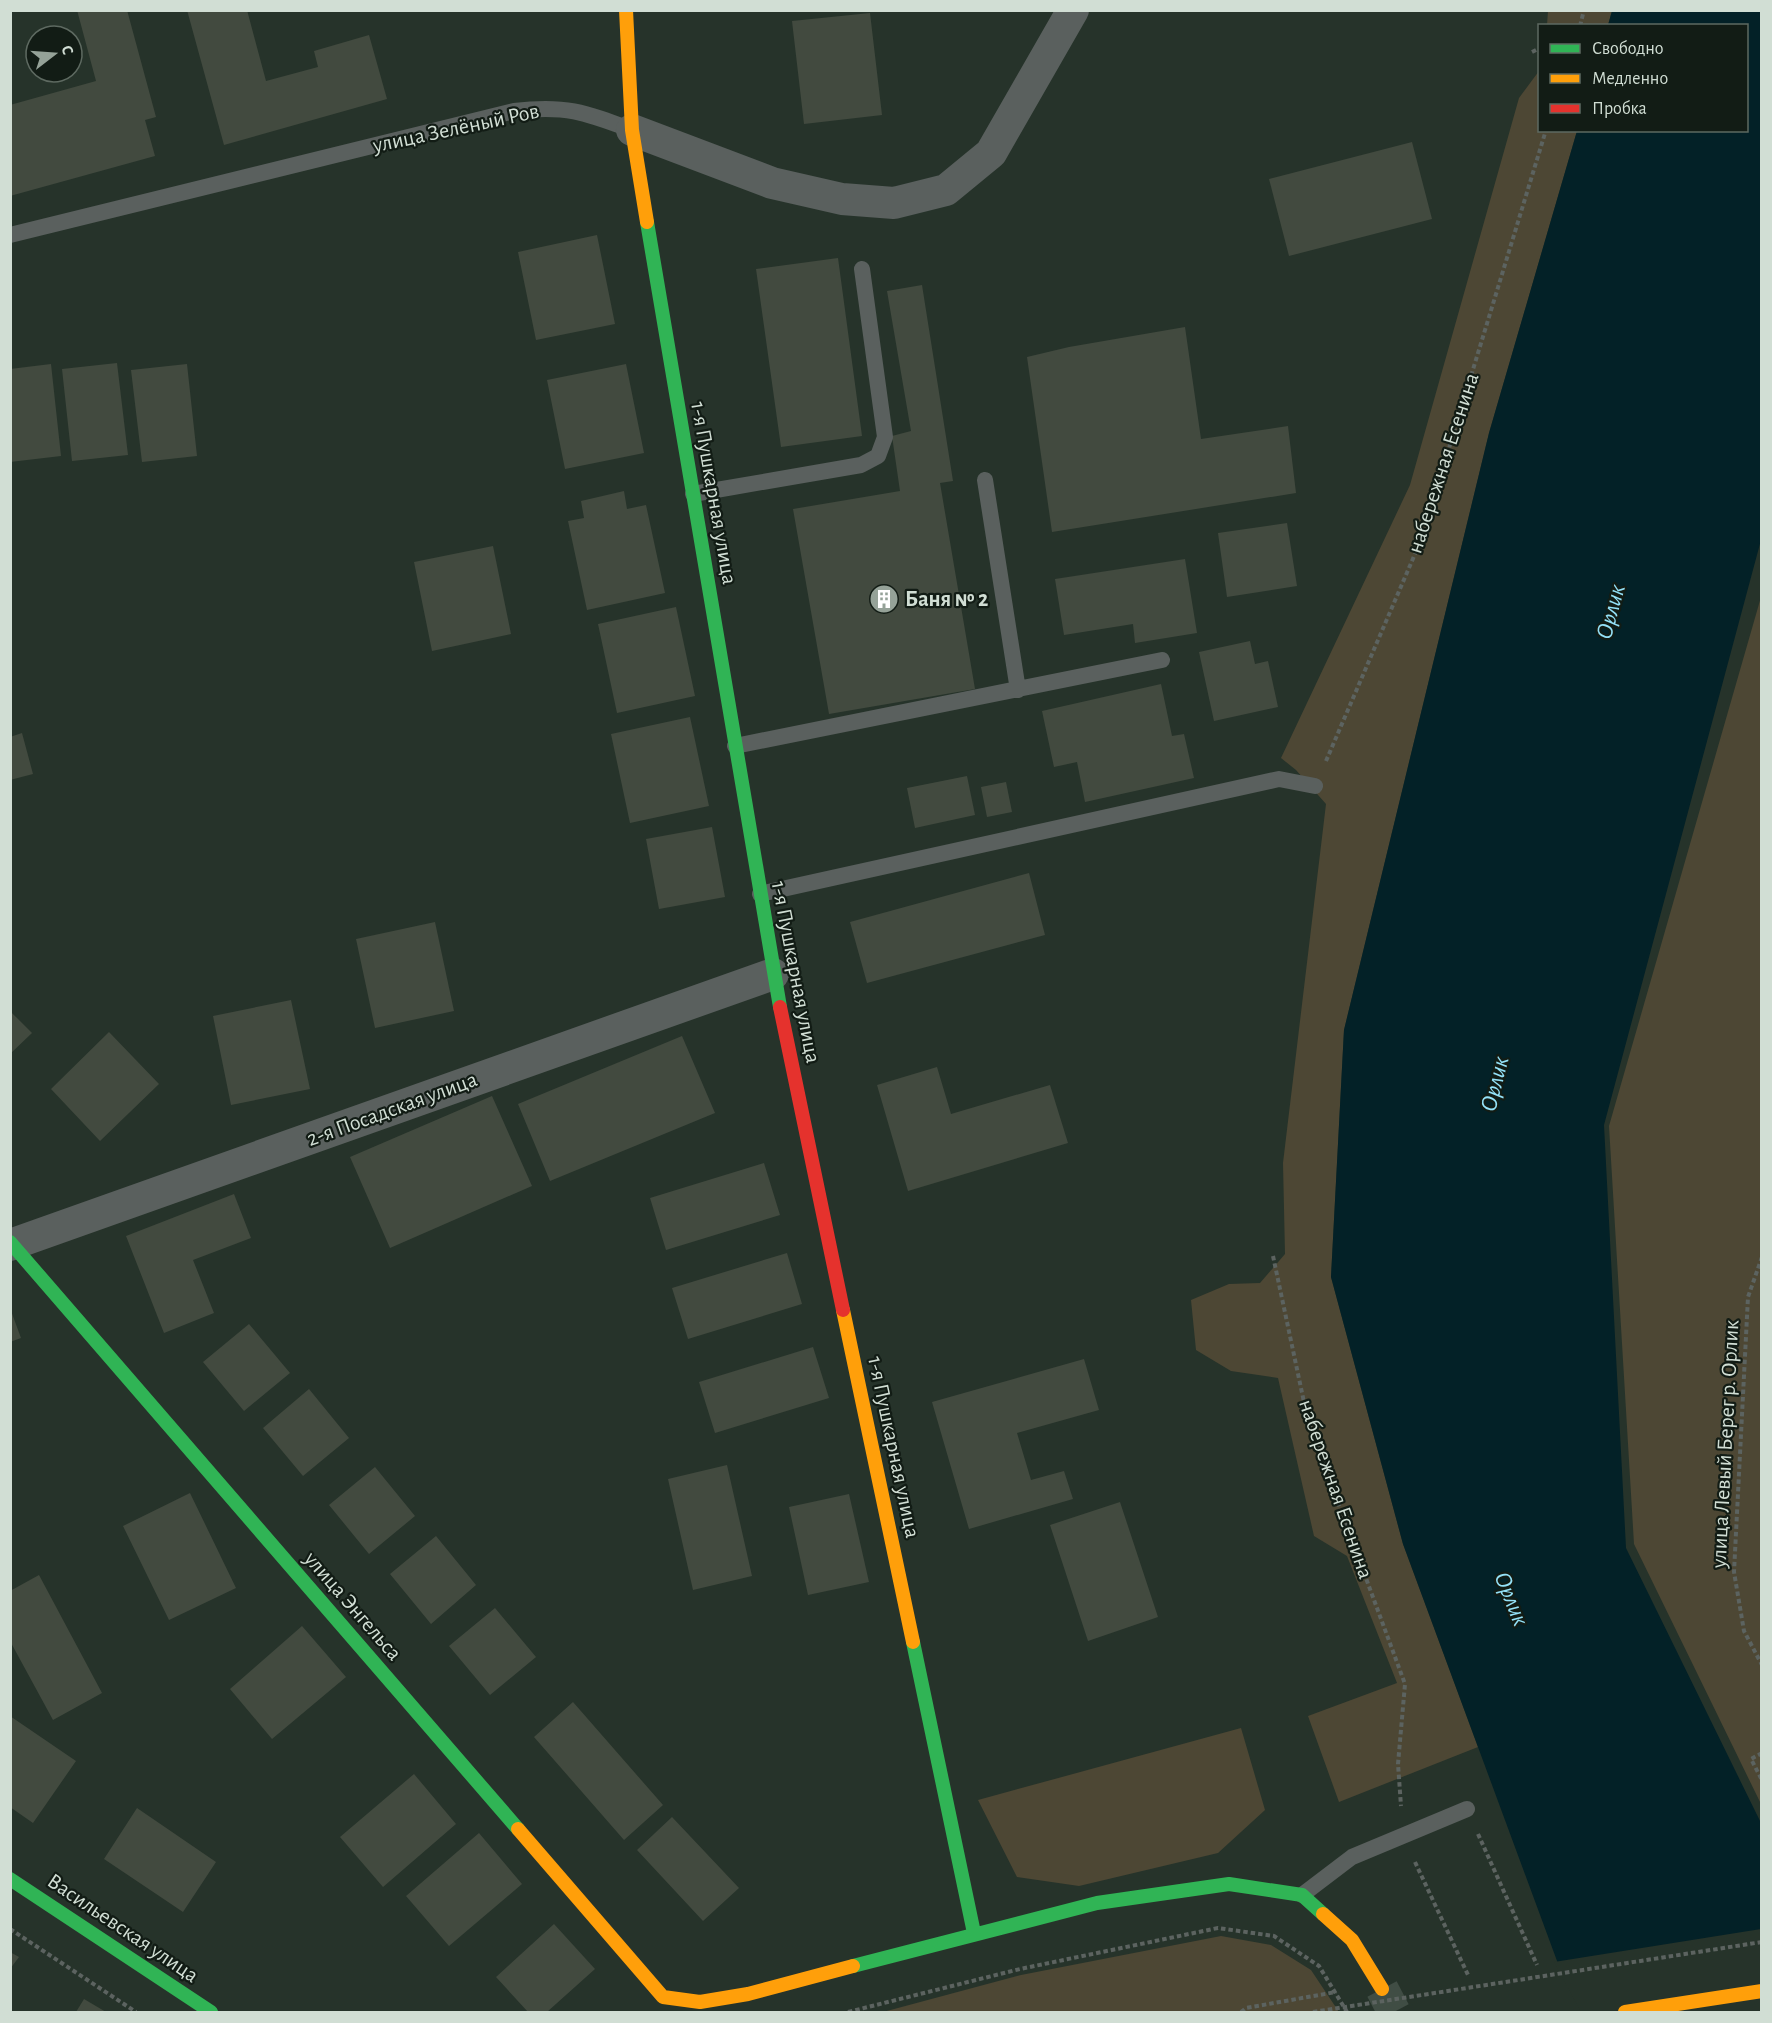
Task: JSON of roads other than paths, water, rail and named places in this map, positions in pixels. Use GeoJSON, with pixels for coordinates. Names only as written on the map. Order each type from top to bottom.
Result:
{"type":"FeatureCollection","features":[{"type":"Feature","properties":{"kind":"street","name":"1-я Пушкарная улица"},"geometry":{"type":"LineString","coordinates":[[626,10],[632,130],[773,974],[974,1933]]}},
{"type":"Feature","properties":{"kind":"street","name":"улица Зелёный Ров"},"geometry":{"type":"LineString","coordinates":[[632,130],[772,183],[842,199],[894,203],[946,190],[991,153],[1073,10]]}},
{"type":"Feature","properties":{"kind":"street","name":"2-я Посадская улица"},"geometry":{"type":"LineString","coordinates":[[11,1244],[773,974]]}},
{"type":"Feature","properties":{"kind":"street","name":"улица Энгельса"},"geometry":{"type":"LineString","coordinates":[[11,1244],[663,1997],[700,2002],[748,1994],[974,1933]]}},
{"type":"Feature","properties":{"kind":"street","name":"Васильевская улица"},"geometry":{"type":"LineString","coordinates":[[10,1879],[212,2013]]}},
{"type":"Feature","properties":{"kind":"street"},"geometry":{"type":"LineString","coordinates":[[974,1933],[1097,1903],[1229,1884],[1302,1895],[1352,1940],[1382,1989]]}},
{"type":"Feature","properties":{"kind":"street"},"geometry":{"type":"LineString","coordinates":[[1625,2013],[1761,1991]]}},
{"type":"Feature","properties":{"kind":"lane","name":"улица Зелёный Ров"},"geometry":{"type":"LineString","coordinates":[[10,235],[514,111],[544,108],[580,111],[632,130]]}},
{"type":"Feature","properties":{"kind":"lane"},"geometry":{"type":"LineString","coordinates":[[693,494],[861,465],[878,456],[885,437],[862,269]]}},
{"type":"Feature","properties":{"kind":"lane"},"geometry":{"type":"LineString","coordinates":[[985,480],[1018,690]]}},
{"type":"Feature","properties":{"kind":"lane"},"geometry":{"type":"LineString","coordinates":[[735,747],[1162,660]]}},
{"type":"Feature","properties":{"kind":"lane"},"geometry":{"type":"LineString","coordinates":[[760,894],[1279,779],[1315,786]]}},
{"type":"Feature","properties":{"kind":"lane"},"geometry":{"type":"LineString","coordinates":[[1302,1895],[1352,1857],[1467,1809]]}},
{"type":"Feature","properties":{"kind":"water","name":"Орлик"},"geometry":{"type":"Polygon","coordinates":[[[1612,11],[1761,11],[1761,540],[1604,1125],[1626,1548],[1761,1823],[1761,2012],[1560,1969],[1403,1544],[1331,1277],[1344,1030],[1489,433],[1577,132],[1748,132],[1748,24],[1608,24],[1612,11]]]}},
{"type":"Feature","properties":{"kind":"tunnel"},"geometry":{"type":"LineString","coordinates":[[1382,1989],[1394,2012]]}},
{"type":"Feature","properties":{"kind":"place","name":"Баня № 2"},"geometry":{"type":"Point","coordinates":[884,599]}}]}
